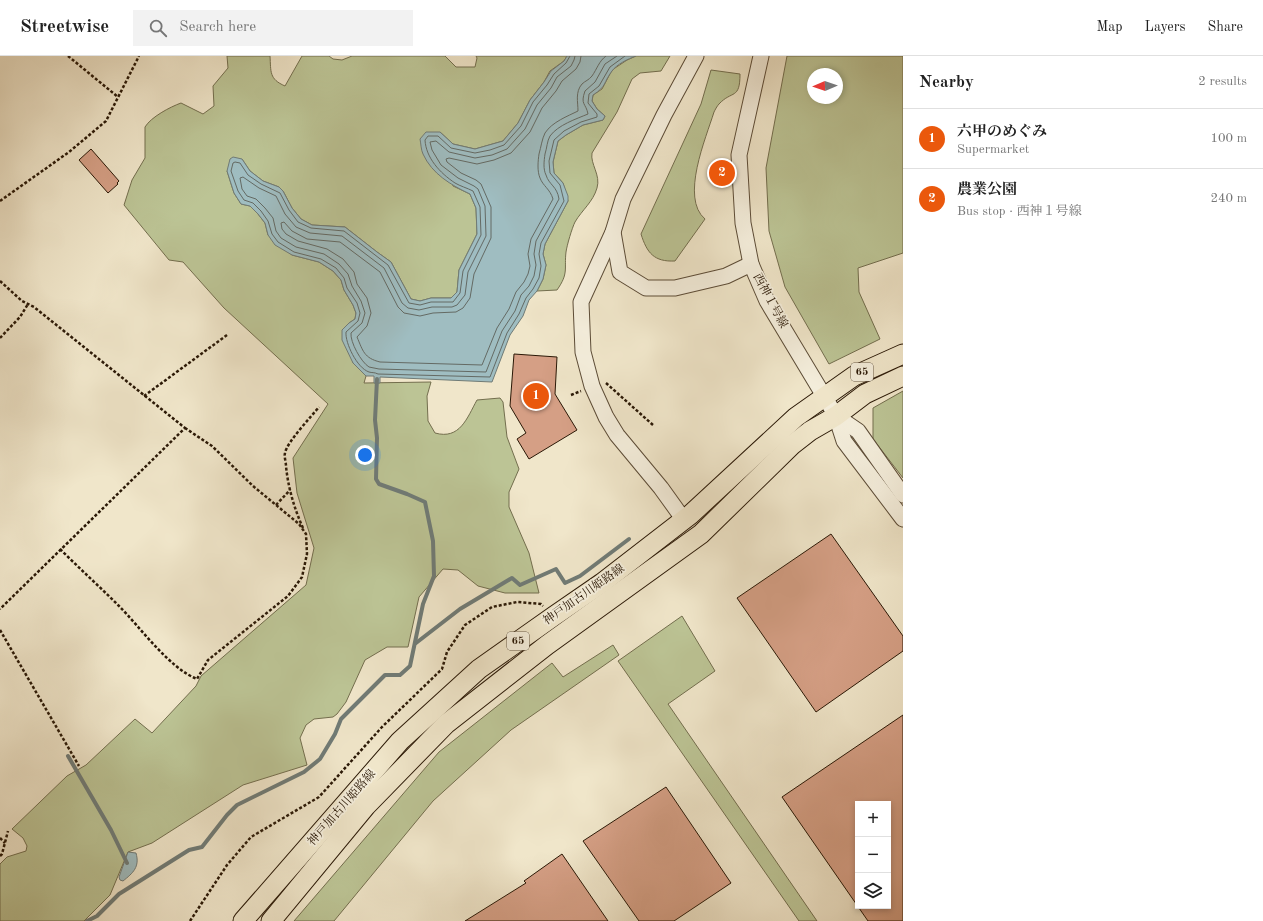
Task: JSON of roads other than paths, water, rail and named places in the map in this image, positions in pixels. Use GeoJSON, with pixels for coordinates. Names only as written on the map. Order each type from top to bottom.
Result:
{"type":"FeatureCollection","features":[{"type":"Feature","properties":{"kind":"main road","name":"神戸加古川姫路線"},"geometry":{"type":"LineString","coordinates":[[243,921],[400,741],[479,669],[602,583],[684,520],[796,417],[824,396],[854,376],[903,354]]}},
{"type":"Feature","properties":{"kind":"main road","name":"神戸加古川姫路線"},"geometry":{"type":"LineString","coordinates":[[271,921],[366,806],[446,724],[546,645],[701,534],[792,445],[810,431],[836,416],[865,394],[903,376]]}},
{"type":"Feature","properties":{"kind":"street"},"geometry":{"type":"LineString","coordinates":[[684,520],[661,488],[617,435],[606,417],[592,386],[583,352],[581,302],[613,232],[622,198],[696,56]]}},
{"type":"Feature","properties":{"kind":"street","name":"西神１号線"},"geometry":{"type":"LineString","coordinates":[[761,56],[739,155],[743,223],[751,264],[767,300],[836,416]]}},
{"type":"Feature","properties":{"kind":"street"},"geometry":{"type":"LineString","coordinates":[[613,232],[620,272]]}},
{"type":"Feature","properties":{"kind":"street"},"geometry":{"type":"LineString","coordinates":[[593,276],[604,272],[620,272],[646,288],[675,288],[726,276],[751,264]]}},
{"type":"Feature","properties":{"kind":"street"},"geometry":{"type":"LineString","coordinates":[[836,416],[858,432],[903,495]]}},
{"type":"Feature","properties":{"kind":"street"},"geometry":{"type":"LineString","coordinates":[[836,416],[844,441],[903,519]]}},
{"type":"Feature","properties":{"kind":"water"},"geometry":{"type":"Polygon","coordinates":[[[567,56],[636,56],[614,68],[603,87],[593,95],[592,101],[597,109],[605,116],[603,120],[583,125],[558,141],[553,162],[554,173],[563,183],[568,196],[568,201],[545,244],[543,254],[546,265],[543,279],[537,291],[529,300],[523,316],[510,335],[492,382],[380,377],[380,383],[374,383],[374,376],[366,376],[353,363],[342,340],[342,330],[355,319],[356,313],[344,290],[341,280],[333,271],[319,262],[292,255],[275,245],[268,235],[265,223],[258,214],[250,206],[241,204],[234,193],[227,171],[230,159],[233,157],[242,159],[250,171],[263,181],[279,187],[301,219],[312,225],[345,227],[391,262],[411,299],[420,301],[431,298],[451,298],[457,292],[459,270],[477,234],[476,208],[470,194],[449,183],[431,167],[422,152],[420,139],[426,132],[440,132],[453,144],[475,149],[503,141],[518,123],[530,100],[551,71],[564,61],[567,56]]]}},
{"type":"Feature","properties":{"kind":"water"},"geometry":{"type":"Polygon","coordinates":[[[128,852],[136,853],[137,862],[133,872],[123,881],[120,880],[119,877],[128,852]]]}},
{"type":"Feature","properties":{"kind":"waterway"},"geometry":{"type":"LineString","coordinates":[[87,921],[97,916],[119,894],[189,850],[202,847],[227,815],[237,805],[304,772],[320,759],[335,734],[341,719],[385,675],[400,675],[410,666],[423,604],[434,576],[433,541],[425,502],[379,484],[376,479],[377,438],[375,420],[377,379]]}},
{"type":"Feature","properties":{"kind":"waterway"},"geometry":{"type":"LineString","coordinates":[[416,643],[460,609],[512,578],[520,585],[556,569],[565,583],[580,576],[629,539]]}},
{"type":"Feature","properties":{"kind":"waterway"},"geometry":{"type":"LineString","coordinates":[[68,756],[111,830],[127,863]]}},
{"type":"Feature","properties":{"kind":"place","name":"農業公園"},"geometry":{"type":"Point","coordinates":[722,173]}},
{"type":"Feature","properties":{"kind":"place","name":"六甲のめぐみ"},"geometry":{"type":"Point","coordinates":[536,396]}}]}
